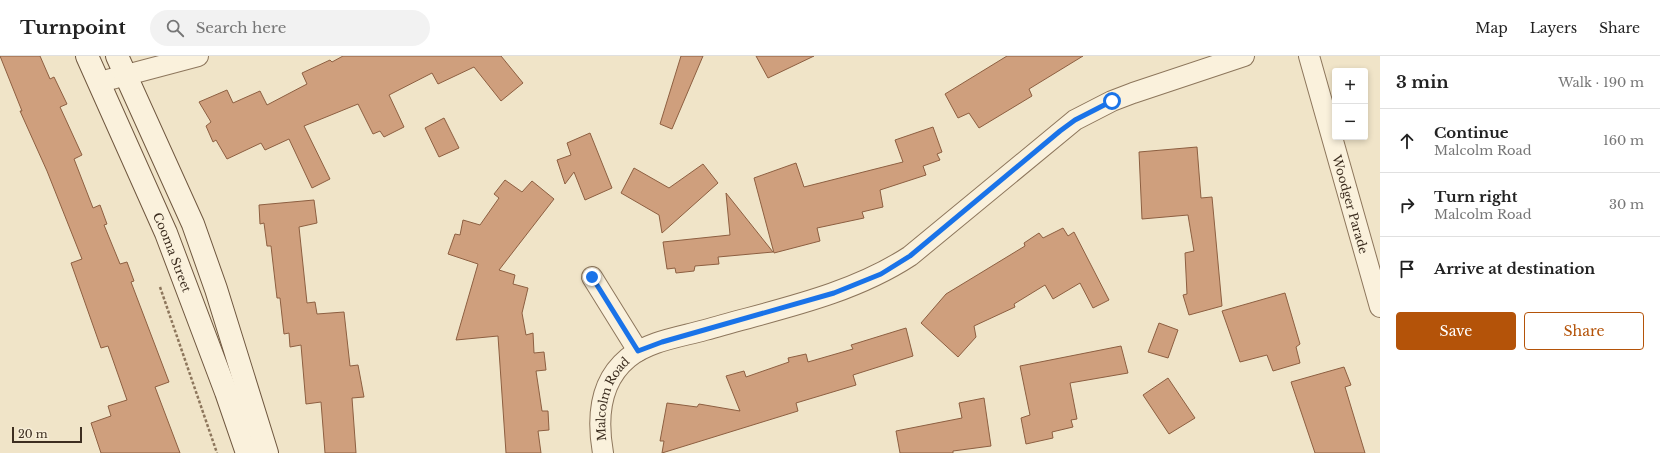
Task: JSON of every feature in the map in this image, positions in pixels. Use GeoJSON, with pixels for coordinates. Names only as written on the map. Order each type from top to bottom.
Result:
{"type":"FeatureCollection","features":[{"type":"Feature","properties":{"kind":"main road","name":"Cooma Street"},"geometry":{"type":"LineString","coordinates":[[87,56],[100,82],[166,233],[226,392],[246,453]]}},
{"type":"Feature","properties":{"kind":"main road"},"geometry":{"type":"LineString","coordinates":[[122,66],[193,224],[216,289],[266,453]]}},
{"type":"Feature","properties":{"kind":"street"},"geometry":{"type":"LineString","coordinates":[[100,82],[122,66],[198,56]]}},
{"type":"Feature","properties":{"kind":"street","name":"Malcolm Road"},"geometry":{"type":"LineString","coordinates":[[603,453],[599,416],[604,395],[611,380],[621,366],[638,351],[662,342],[834,293],[881,274],[910,256],[1075,120],[1126,95],[1244,56]]}},
{"type":"Feature","properties":{"kind":"street","name":"Woodger Parade"},"geometry":{"type":"LineString","coordinates":[[1309,56],[1380,307]]}},
{"type":"Feature","properties":{"kind":"street","name":"Malcolm Road"},"geometry":{"type":"LineString","coordinates":[[592,277],[638,351]]}},
{"type":"Feature","properties":{"kind":"path"},"geometry":{"type":"LineString","coordinates":[[157,280],[216,453]]}},
{"type":"Feature","properties":{"kind":"building"},"geometry":{"type":"Polygon","coordinates":[[[0,56],[40,56],[50,79],[54,77],[67,104],[60,107],[82,155],[74,159],[93,208],[100,205],[107,224],[104,225],[120,264],[127,262],[134,281],[131,282],[169,382],[155,387],[180,453],[101,453],[91,423],[111,416],[108,406],[127,400],[108,346],[101,348],[71,263],[82,259],[47,171],[20,111],[22,111],[0,56]]]}},
{"type":"Feature","properties":{"kind":"building"},"geometry":{"type":"Polygon","coordinates":[[[343,56],[501,56],[523,83],[501,101],[474,67],[438,84],[432,73],[389,95],[404,127],[384,137],[380,131],[373,134],[358,104],[304,126],[330,179],[312,188],[289,139],[265,150],[261,143],[227,159],[216,140],[213,142],[206,126],[211,122],[199,102],[227,90],[233,103],[260,91],[267,105],[307,84],[302,73],[330,60],[332,62],[343,56]]]}},
{"type":"Feature","properties":{"kind":"building"},"geometry":{"type":"Polygon","coordinates":[[[681,56],[703,56],[672,129],[660,124],[681,56]]]}},
{"type":"Feature","properties":{"kind":"building"},"geometry":{"type":"Polygon","coordinates":[[[756,56],[814,56],[768,78],[756,56]]]}},
{"type":"Feature","properties":{"kind":"building"},"geometry":{"type":"Polygon","coordinates":[[[1007,56],[1083,56],[1029,89],[1032,96],[979,128],[969,113],[958,118],[945,94],[1007,56]]]}},
{"type":"Feature","properties":{"kind":"building"},"geometry":{"type":"Polygon","coordinates":[[[444,118],[459,148],[439,157],[425,128],[444,118]]]}},
{"type":"Feature","properties":{"kind":"building"},"geometry":{"type":"Polygon","coordinates":[[[933,127],[942,152],[937,154],[940,160],[923,166],[926,175],[880,190],[883,207],[862,212],[864,218],[817,228],[820,241],[774,253],[754,178],[796,163],[804,187],[903,162],[895,140],[933,127]]]}},
{"type":"Feature","properties":{"kind":"building"},"geometry":{"type":"Polygon","coordinates":[[[590,133],[612,188],[585,200],[574,172],[565,184],[557,160],[571,155],[567,143],[590,133]]]}},
{"type":"Feature","properties":{"kind":"building"},"geometry":{"type":"Polygon","coordinates":[[[1197,147],[1201,198],[1212,197],[1222,306],[1189,315],[1183,295],[1187,294],[1185,253],[1194,251],[1188,215],[1142,219],[1139,152],[1197,147]]]}},
{"type":"Feature","properties":{"kind":"building"},"geometry":{"type":"Polygon","coordinates":[[[703,164],[718,183],[662,233],[659,215],[621,193],[634,168],[669,188],[703,164]]]}},
{"type":"Feature","properties":{"kind":"building"},"geometry":{"type":"Polygon","coordinates":[[[505,180],[522,192],[532,181],[554,199],[499,270],[515,275],[513,284],[528,288],[522,313],[526,335],[533,333],[534,353],[544,352],[546,370],[536,371],[542,411],[548,411],[549,430],[538,431],[541,453],[506,453],[498,336],[456,340],[478,264],[448,254],[455,234],[460,235],[463,220],[480,225],[499,198],[494,194],[505,180]]]}},
{"type":"Feature","properties":{"kind":"building"},"geometry":{"type":"Polygon","coordinates":[[[726,193],[773,252],[718,257],[719,264],[695,266],[694,271],[676,273],[675,268],[667,269],[663,242],[730,235],[726,193]]]}},
{"type":"Feature","properties":{"kind":"building"},"geometry":{"type":"Polygon","coordinates":[[[314,200],[317,223],[299,227],[307,303],[315,302],[317,314],[344,312],[350,366],[358,365],[364,397],[352,398],[356,453],[325,453],[321,402],[306,404],[301,345],[290,347],[289,333],[284,334],[280,298],[277,298],[271,246],[267,246],[264,223],[260,224],[259,205],[314,200]]]}},
{"type":"Feature","properties":{"kind":"building"},"geometry":{"type":"Polygon","coordinates":[[[1063,228],[1068,236],[1074,232],[1109,300],[1093,308],[1080,283],[1053,299],[1045,285],[1014,304],[1015,307],[974,326],[976,337],[958,357],[921,323],[946,294],[1025,246],[1024,243],[1039,233],[1043,238],[1063,228]]]}},
{"type":"Feature","properties":{"kind":"building"},"geometry":{"type":"Polygon","coordinates":[[[1285,293],[1300,344],[1296,347],[1300,363],[1273,371],[1267,355],[1240,362],[1222,311],[1285,293]]]}},
{"type":"Feature","properties":{"kind":"building"},"geometry":{"type":"Polygon","coordinates":[[[1159,323],[1178,330],[1168,358],[1148,352],[1159,323]]]}},
{"type":"Feature","properties":{"kind":"building"},"geometry":{"type":"Polygon","coordinates":[[[906,328],[913,356],[853,375],[856,385],[796,403],[798,411],[662,453],[664,441],[660,441],[667,403],[697,407],[699,404],[740,411],[726,376],[744,371],[746,377],[789,362],[788,358],[806,354],[808,362],[853,349],[851,345],[906,328]]]}},
{"type":"Feature","properties":{"kind":"building"},"geometry":{"type":"Polygon","coordinates":[[[1121,346],[1128,373],[1070,383],[1077,419],[1071,420],[1073,427],[1052,432],[1053,438],[1026,444],[1021,418],[1030,415],[1020,366],[1121,346]]]}},
{"type":"Feature","properties":{"kind":"building"},"geometry":{"type":"Polygon","coordinates":[[[1344,367],[1351,385],[1345,387],[1365,453],[1315,453],[1291,382],[1344,367]]]}},
{"type":"Feature","properties":{"kind":"building"},"geometry":{"type":"Polygon","coordinates":[[[1168,378],[1195,418],[1169,434],[1143,395],[1168,378]]]}},
{"type":"Feature","properties":{"kind":"building"},"geometry":{"type":"Polygon","coordinates":[[[984,398],[991,446],[953,451],[953,453],[900,453],[896,431],[962,418],[959,403],[984,398]]]}},
{"type":"Feature","properties":{"kind":"route"},"geometry":{"type":"LineString","coordinates":[[592,277],[638,351],[662,342],[834,293],[869,280],[910,256],[1060,131],[1075,120],[1112,101]]}}]}
